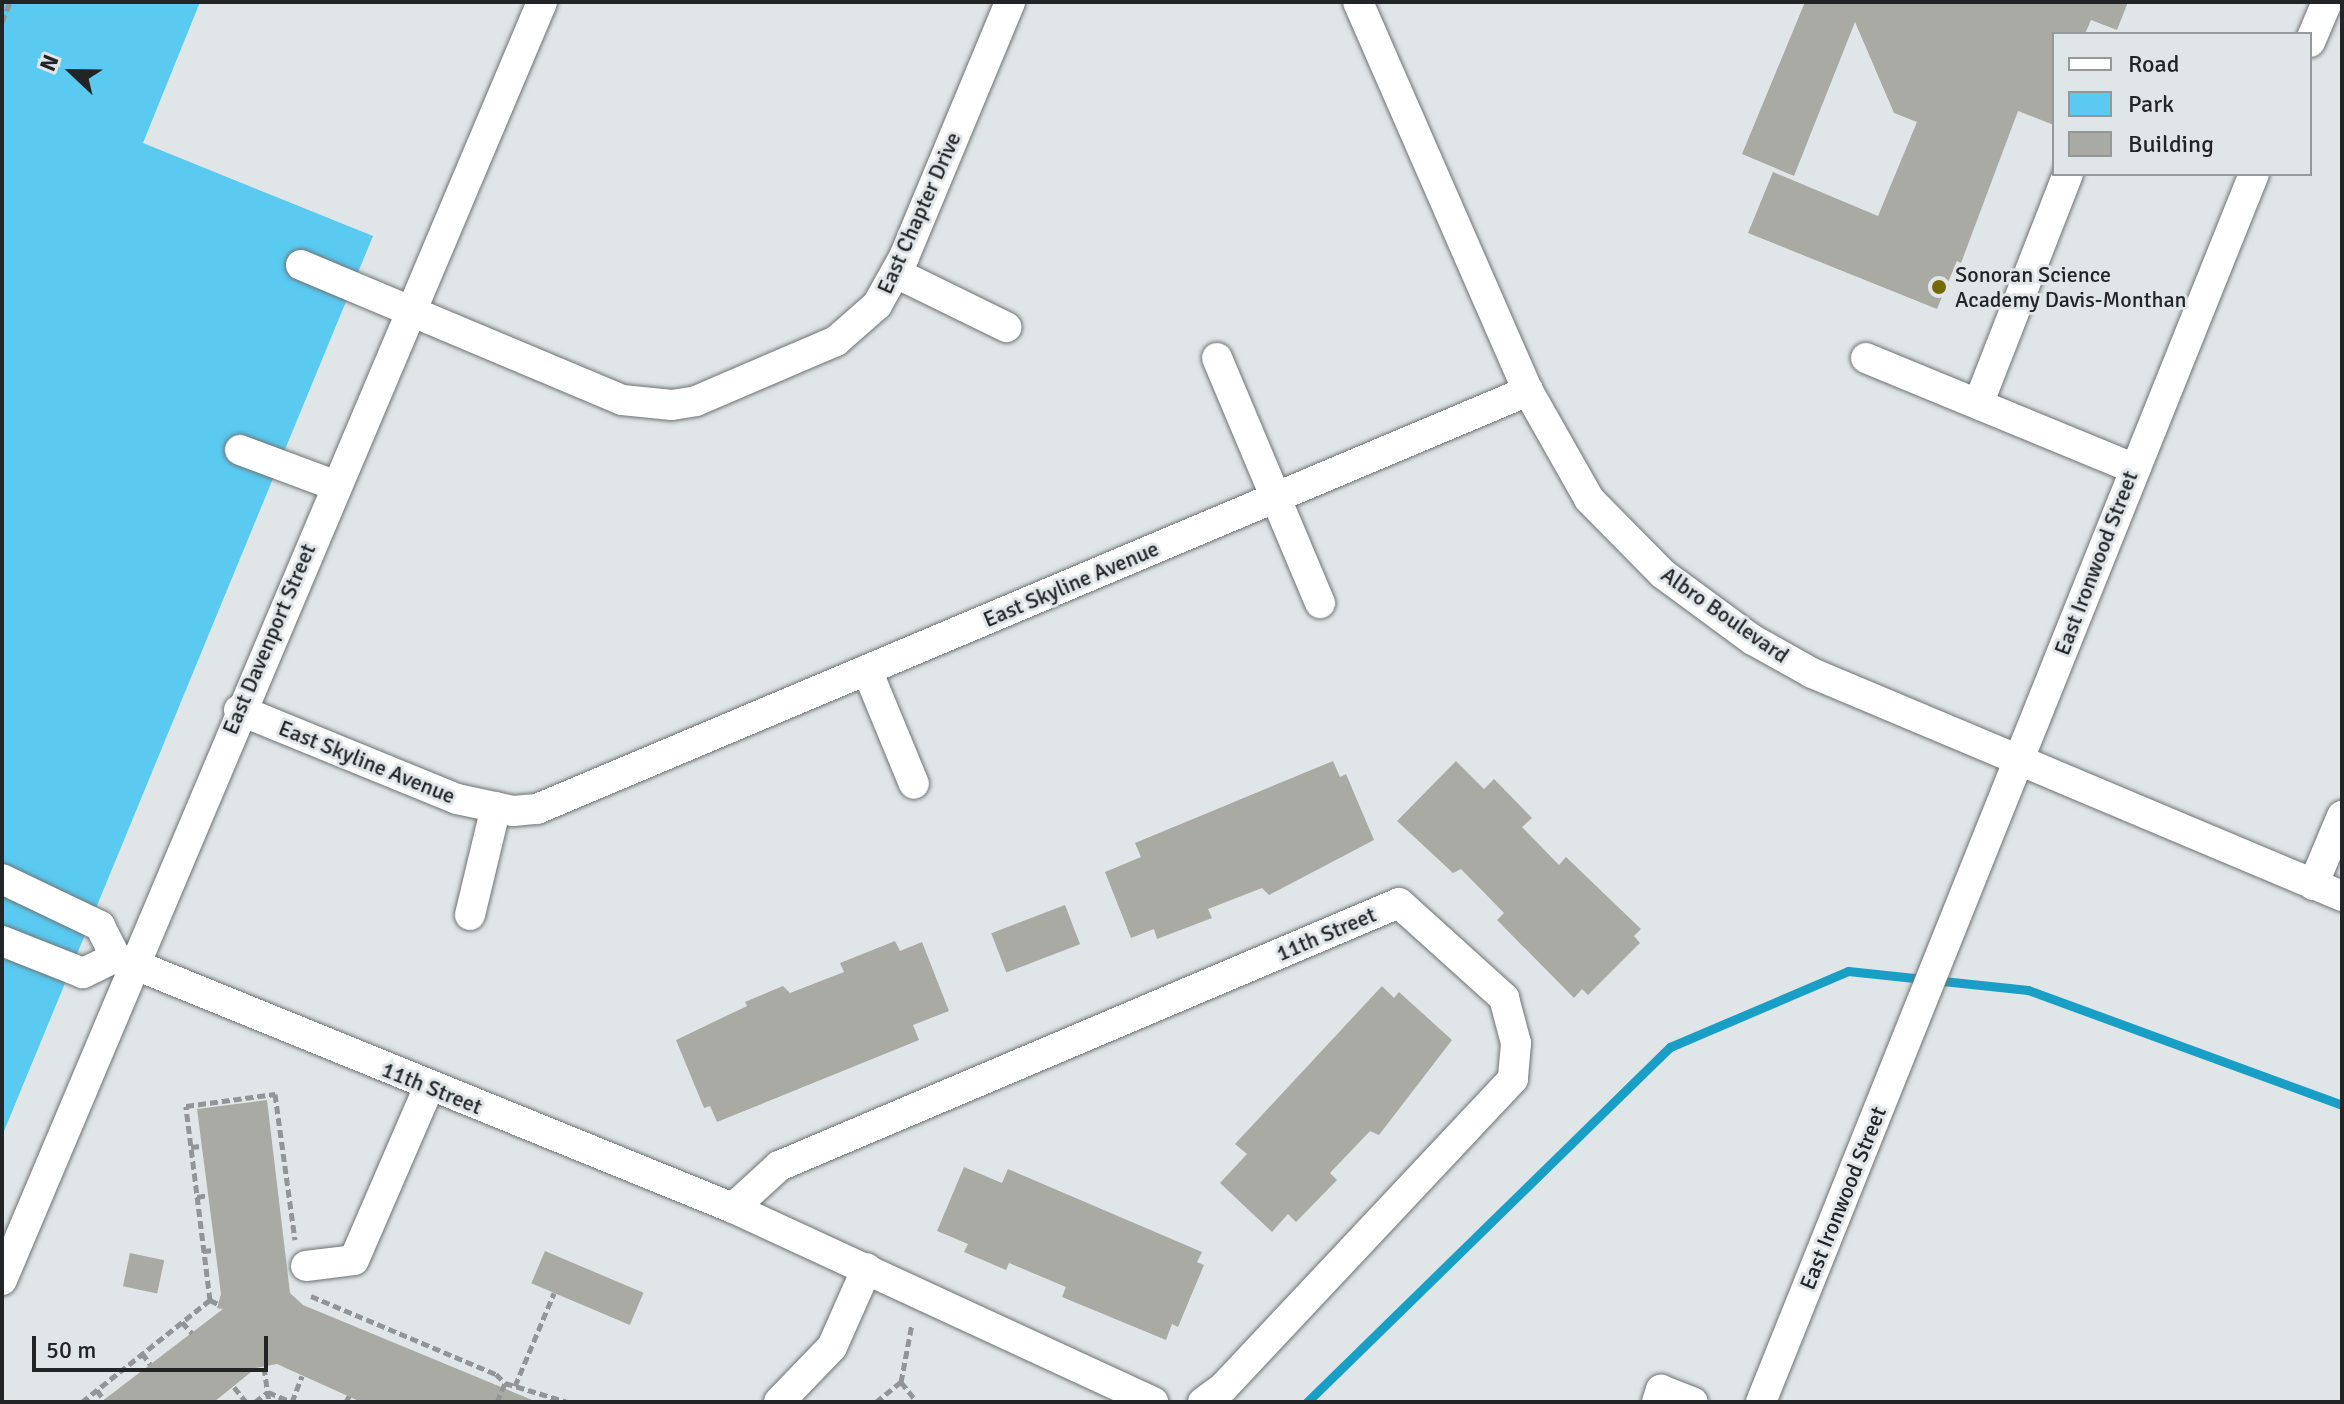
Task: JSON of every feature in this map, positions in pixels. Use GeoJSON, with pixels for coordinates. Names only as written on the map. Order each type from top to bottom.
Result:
{"type":"FeatureCollection","features":[{"type":"Feature","properties":{"kind":"street","name":"East Davenport Street"},"geometry":{"type":"LineString","coordinates":[[2,1280],[124,960],[239,710],[542,2]]}},
{"type":"Feature","properties":{"kind":"street","name":"East Chapter Drive"},"geometry":{"type":"LineString","coordinates":[[301,265],[601,392],[672,405],[774,371],[836,341],[877,305],[896,273],[1010,2]]}},
{"type":"Feature","properties":{"kind":"street","name":"Albro Boulevard"},"geometry":{"type":"LineString","coordinates":[[1358,2],[1528,391],[1589,499],[1663,574],[1753,640],[1812,673],[2342,896]]}},
{"type":"Feature","properties":{"kind":"street"},"geometry":{"type":"LineString","coordinates":[[2312,37],[2327,2]]}},
{"type":"Feature","properties":{"kind":"street"},"geometry":{"type":"LineString","coordinates":[[1979,402],[2067,176]]}},
{"type":"Feature","properties":{"kind":"street","name":"East Ironwood Street"},"geometry":{"type":"LineString","coordinates":[[1761,1402],[2133,468],[2253,176]]}},
{"type":"Feature","properties":{"kind":"street"},"geometry":{"type":"LineString","coordinates":[[896,273],[1006,327]]}},
{"type":"Feature","properties":{"kind":"street"},"geometry":{"type":"LineString","coordinates":[[1217,358],[1320,603]]}},
{"type":"Feature","properties":{"kind":"street"},"geometry":{"type":"LineString","coordinates":[[1866,358],[2133,468]]}},
{"type":"Feature","properties":{"kind":"street","name":"East Skyline Avenue"},"geometry":{"type":"LineString","coordinates":[[239,710],[457,799],[496,807],[537,809],[1528,391]]}},
{"type":"Feature","properties":{"kind":"street"},"geometry":{"type":"LineString","coordinates":[[240,450],[334,485]]}},
{"type":"Feature","properties":{"kind":"street"},"geometry":{"type":"LineString","coordinates":[[867,670],[914,784]]}},
{"type":"Feature","properties":{"kind":"street"},"geometry":{"type":"LineString","coordinates":[[470,915],[496,807]]}},
{"type":"Feature","properties":{"kind":"street"},"geometry":{"type":"LineString","coordinates":[[2313,885],[2342,816]]}},
{"type":"Feature","properties":{"kind":"street"},"geometry":{"type":"LineString","coordinates":[[2,879],[100,926],[124,960],[83,973],[2,941]]}},
{"type":"Feature","properties":{"kind":"street","name":"11th Street"},"geometry":{"type":"LineString","coordinates":[[733,1208],[779,1166],[1399,903],[1504,998],[1516,1043],[1513,1079],[1224,1387],[1203,1402]]}},
{"type":"Feature","properties":{"kind":"street","name":"11th Street"},"geometry":{"type":"LineString","coordinates":[[124,960],[429,1087],[733,1208],[1153,1402]]}},
{"type":"Feature","properties":{"kind":"street"},"geometry":{"type":"LineString","coordinates":[[306,1266],[354,1260],[429,1087]]}},
{"type":"Feature","properties":{"kind":"street"},"geometry":{"type":"LineString","coordinates":[[779,1402],[832,1347],[867,1268]]}},
{"type":"Feature","properties":{"kind":"street"},"geometry":{"type":"LineString","coordinates":[[1657,1402],[1661,1390],[1693,1402]]}},
{"type":"Feature","properties":{"kind":"path"},"geometry":{"type":"LineString","coordinates":[[2,22],[10,2]]}},
{"type":"Feature","properties":{"kind":"path"},"geometry":{"type":"LineString","coordinates":[[272,1134],[280,1132]]}},
{"type":"Feature","properties":{"kind":"path"},"geometry":{"type":"LineString","coordinates":[[191,1147],[201,1146]]}},
{"type":"Feature","properties":{"kind":"path"},"geometry":{"type":"LineString","coordinates":[[277,1185],[287,1184]]}},
{"type":"Feature","properties":{"kind":"path"},"geometry":{"type":"LineString","coordinates":[[197,1197],[208,1195]]}},
{"type":"Feature","properties":{"kind":"path"},"geometry":{"type":"LineString","coordinates":[[283,1237],[294,1235]]}},
{"type":"Feature","properties":{"kind":"path"},"geometry":{"type":"LineString","coordinates":[[203,1251],[215,1250]]}},
{"type":"Feature","properties":{"kind":"path"},"geometry":{"type":"LineString","coordinates":[[876,1402],[901,1382],[918,1292]]}},
{"type":"Feature","properties":{"kind":"path"},"geometry":{"type":"LineString","coordinates":[[515,1386],[554,1293]]}},
{"type":"Feature","properties":{"kind":"path"},"geometry":{"type":"LineString","coordinates":[[210,1300],[218,1304]]}},
{"type":"Feature","properties":{"kind":"path"},"geometry":{"type":"LineString","coordinates":[[329,1315],[333,1305]]}},
{"type":"Feature","properties":{"kind":"path"},"geometry":{"type":"LineString","coordinates":[[182,1322],[192,1333]]}},
{"type":"Feature","properties":{"kind":"path"},"geometry":{"type":"LineString","coordinates":[[375,1334],[379,1325]]}},
{"type":"Feature","properties":{"kind":"path"},"geometry":{"type":"LineString","coordinates":[[422,1354],[426,1345]]}},
{"type":"Feature","properties":{"kind":"path"},"geometry":{"type":"LineString","coordinates":[[142,1353],[150,1364]]}},
{"type":"Feature","properties":{"kind":"path"},"geometry":{"type":"LineString","coordinates":[[473,1375],[476,1366]]}},
{"type":"Feature","properties":{"kind":"path"},"geometry":{"type":"LineString","coordinates":[[264,1367],[269,1402]]}},
{"type":"Feature","properties":{"kind":"path"},"geometry":{"type":"LineString","coordinates":[[268,1392],[292,1402],[302,1376]]}},
{"type":"Feature","properties":{"kind":"path"},"geometry":{"type":"LineString","coordinates":[[901,1382],[917,1402]]}},
{"type":"Feature","properties":{"kind":"path"},"geometry":{"type":"LineString","coordinates":[[497,1402],[505,1383]]}},
{"type":"Feature","properties":{"kind":"path"},"geometry":{"type":"LineString","coordinates":[[234,1387],[246,1402]]}},
{"type":"Feature","properties":{"kind":"path"},"geometry":{"type":"LineString","coordinates":[[97,1390],[104,1400]]}},
{"type":"Feature","properties":{"kind":"path"},"geometry":{"type":"LineString","coordinates":[[255,1402],[268,1392]]}},
{"type":"Feature","properties":{"kind":"green space"},"geometry":{"type":"Polygon","coordinates":[[[2,2],[200,2],[143,143],[373,236],[2,1136],[2,2]]]}},
{"type":"Feature","properties":{"kind":"building"},"geometry":{"type":"Polygon","coordinates":[[[1805,2],[2128,2],[2117,30],[2091,20],[2086,32],[2052,32],[2052,124],[2018,111],[1961,263],[1957,261],[1937,309],[1748,233],[1773,172],[1878,216],[1917,122],[1894,113],[1855,22],[1794,176],[1742,154],[1805,2]]]}},
{"type":"Feature","properties":{"kind":"building"},"geometry":{"type":"Polygon","coordinates":[[[1333,761],[1340,777],[1346,774],[1374,840],[1269,895],[1262,888],[1208,909],[1212,918],[1157,939],[1154,929],[1131,938],[1105,872],[1141,857],[1135,843],[1333,761]]]}},
{"type":"Feature","properties":{"kind":"building"},"geometry":{"type":"Polygon","coordinates":[[[1456,761],[1484,789],[1494,779],[1532,818],[1522,827],[1559,865],[1566,857],[1641,929],[1634,936],[1640,943],[1588,995],[1582,989],[1574,998],[1497,920],[1504,913],[1461,869],[1453,873],[1397,821],[1456,761]]]}},
{"type":"Feature","properties":{"kind":"building"},"geometry":{"type":"Polygon","coordinates":[[[1065,905],[1080,944],[1006,973],[991,933],[1065,905]]]}},
{"type":"Feature","properties":{"kind":"building"},"geometry":{"type":"Polygon","coordinates":[[[895,941],[900,951],[922,942],[949,1011],[913,1025],[919,1040],[717,1122],[710,1106],[704,1108],[676,1040],[747,1006],[745,1002],[783,986],[790,993],[844,972],[840,963],[895,941]]]}},
{"type":"Feature","properties":{"kind":"building"},"geometry":{"type":"Polygon","coordinates":[[[1382,986],[1394,998],[1399,992],[1452,1040],[1379,1135],[1370,1131],[1330,1173],[1337,1180],[1296,1222],[1288,1214],[1272,1232],[1220,1183],[1247,1154],[1235,1144],[1382,986]]]}},
{"type":"Feature","properties":{"kind":"building"},"geometry":{"type":"Polygon","coordinates":[[[267,1100],[290,1293],[303,1305],[537,1402],[361,1402],[277,1364],[256,1368],[214,1402],[101,1402],[223,1309],[217,1308],[221,1294],[197,1109],[267,1100]]]}},
{"type":"Feature","properties":{"kind":"building"},"geometry":{"type":"Polygon","coordinates":[[[964,1167],[1002,1183],[1008,1169],[1202,1252],[1197,1262],[1204,1265],[1178,1327],[1172,1324],[1166,1340],[1062,1297],[1066,1287],[1009,1263],[1006,1270],[964,1252],[968,1244],[937,1231],[964,1167]]]}},
{"type":"Feature","properties":{"kind":"building"},"geometry":{"type":"Polygon","coordinates":[[[545,1251],[643,1293],[630,1325],[531,1283],[545,1251]]]}},
{"type":"Feature","properties":{"kind":"building"},"geometry":{"type":"Polygon","coordinates":[[[130,1253],[164,1260],[157,1294],[123,1286],[130,1253]]]}},
{"type":"Feature","properties":{"kind":"waterway"},"geometry":{"type":"LineString","coordinates":[[1307,1402],[1670,1047],[1848,971],[2028,990],[2342,1105]]}},
{"type":"Feature","properties":{"kind":"place","name":"Sonoran Science Academy Davis-Monthan"},"geometry":{"type":"Point","coordinates":[1939,287]}}]}
